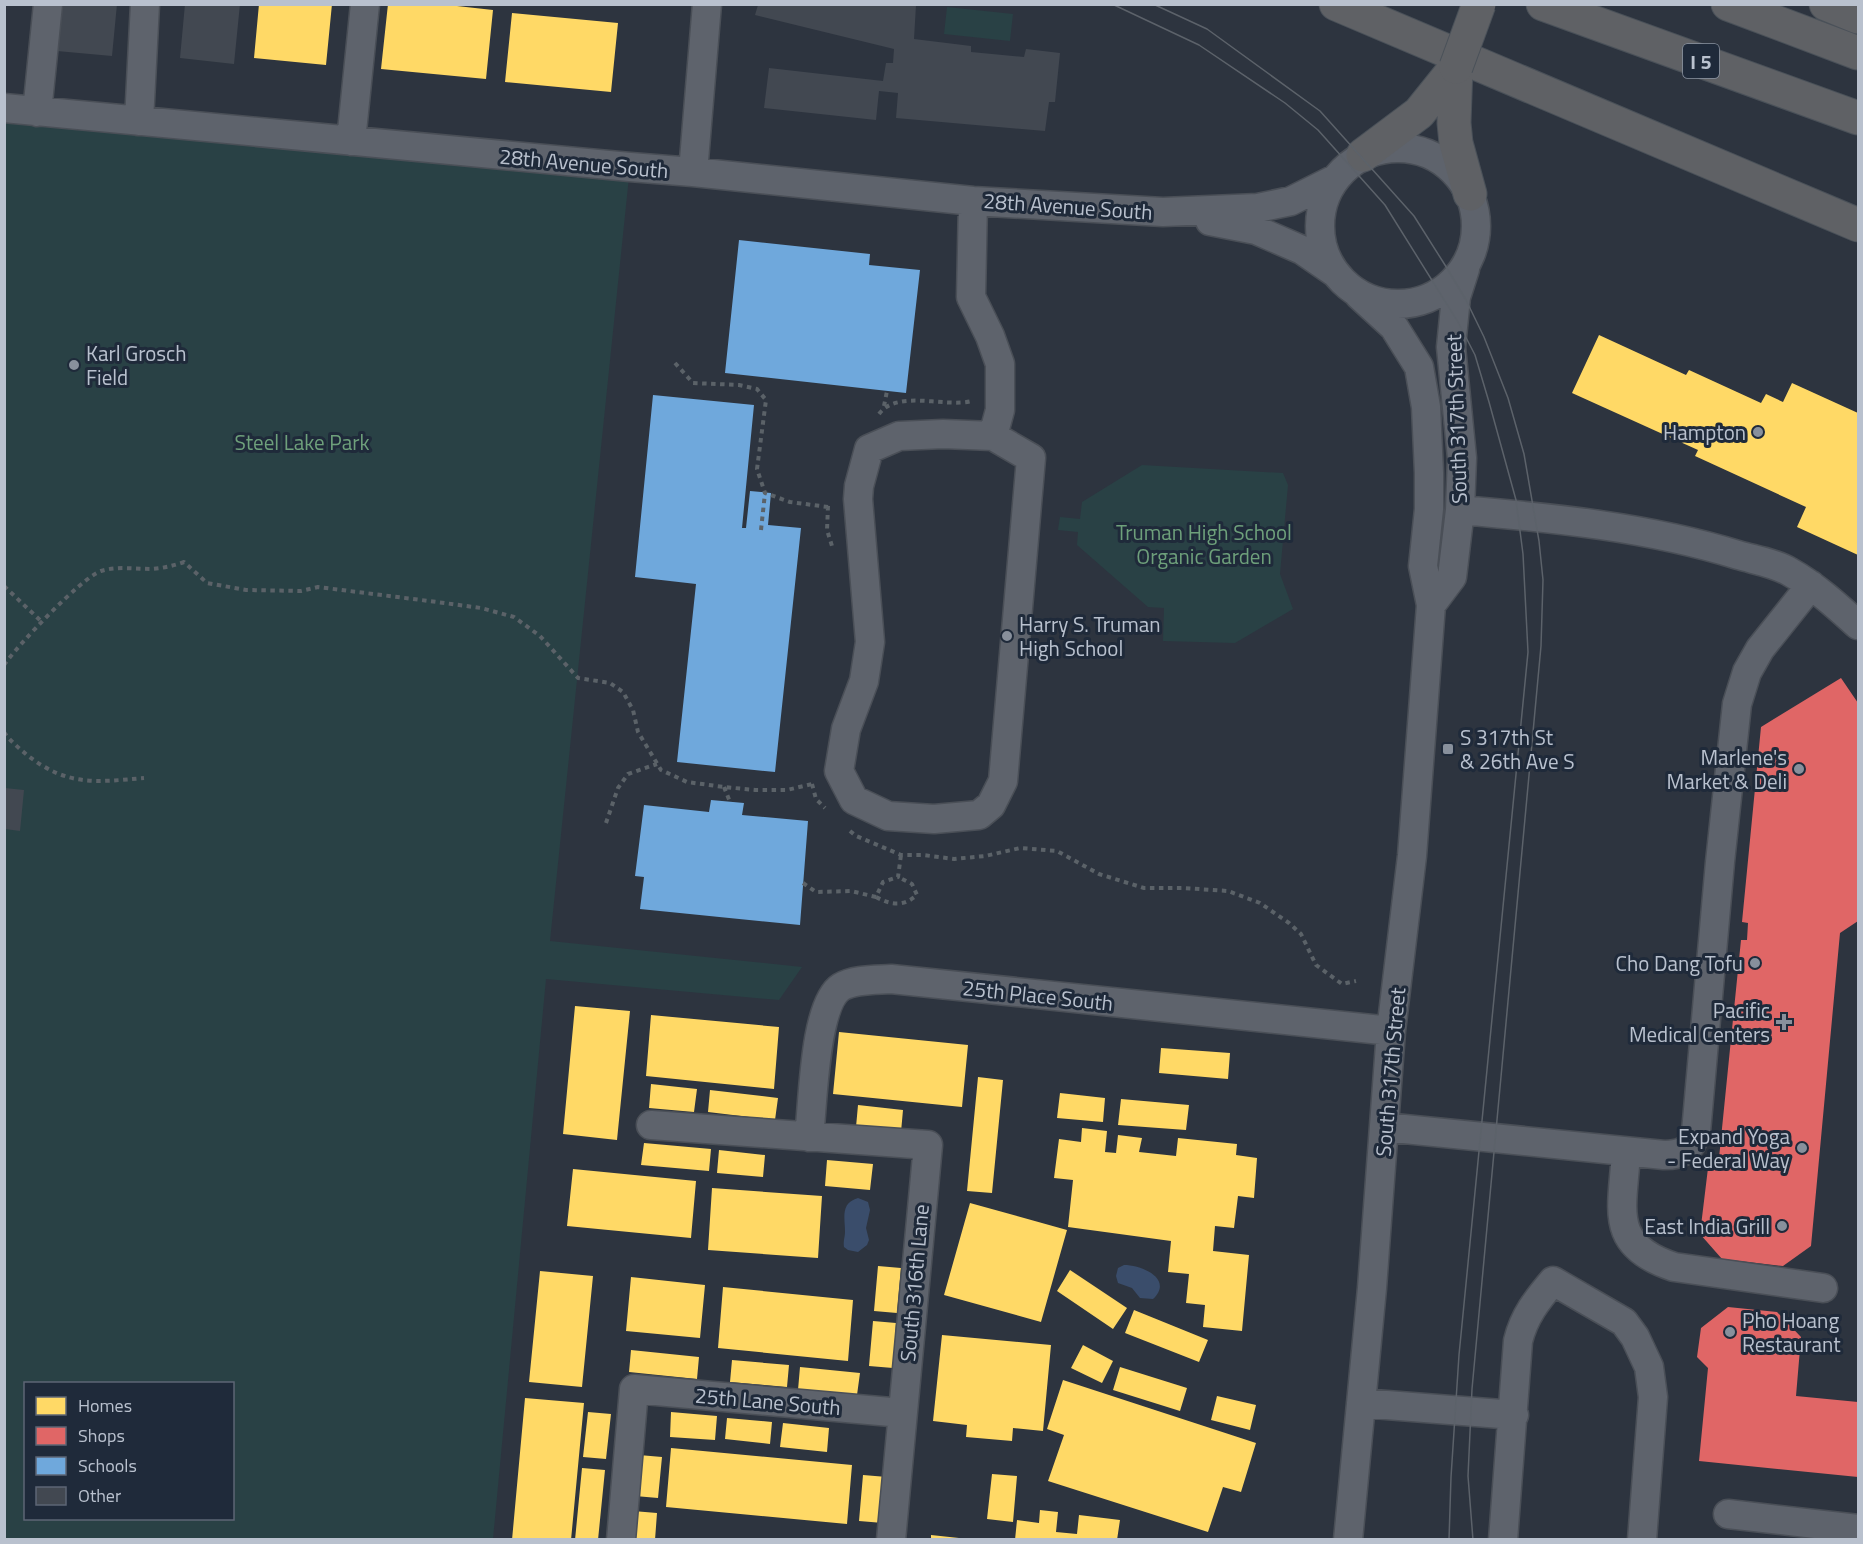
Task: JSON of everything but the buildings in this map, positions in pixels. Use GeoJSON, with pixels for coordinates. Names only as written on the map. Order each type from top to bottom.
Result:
{"type":"FeatureCollection","features":[{"type":"Feature","properties":{"kind":"highway"},"geometry":{"type":"LineString","coordinates":[[1336,4],[1858,225]]}},
{"type":"Feature","properties":{"kind":"highway"},"geometry":{"type":"LineString","coordinates":[[1470,194],[1456,143],[1454,123],[1456,67],[1479,4]]}},
{"type":"Feature","properties":{"kind":"highway","name":"I 5"},"geometry":{"type":"LineString","coordinates":[[1543,4],[1858,118]]}},
{"type":"Feature","properties":{"kind":"highway"},"geometry":{"type":"LineString","coordinates":[[1728,4],[1858,53]]}},
{"type":"Feature","properties":{"kind":"highway"},"geometry":{"type":"LineString","coordinates":[[1826,4],[1858,16]]}},
{"type":"Feature","properties":{"kind":"highway"},"geometry":{"type":"LineString","coordinates":[[1363,155],[1419,113],[1456,67]]}},
{"type":"Feature","properties":{"kind":"street"},"geometry":{"type":"LineString","coordinates":[[37,112],[48,4]]}},
{"type":"Feature","properties":{"kind":"street"},"geometry":{"type":"LineString","coordinates":[[139,121],[145,4]]}},
{"type":"Feature","properties":{"kind":"street"},"geometry":{"type":"LineString","coordinates":[[351,141],[365,4]]}},
{"type":"Feature","properties":{"kind":"street"},"geometry":{"type":"LineString","coordinates":[[693,172],[707,4]]}},
{"type":"Feature","properties":{"kind":"street","name":"28th Avenue South"},"geometry":{"type":"LineString","coordinates":[[4,108],[693,172],[973,201],[1163,212],[1258,208],[1291,201],[1335,179]]}},
{"type":"Feature","properties":{"kind":"street"},"geometry":{"type":"LineString","coordinates":[[1387,148],[1412,149],[1436,158],[1456,173],[1470,194],[1476,217],[1475,241],[1467,263],[1452,283],[1431,298],[1407,304],[1382,304],[1359,295],[1345,285],[1334,272],[1323,250],[1319,225],[1323,201],[1335,179],[1347,166],[1363,155],[1387,148]]}},
{"type":"Feature","properties":{"kind":"street"},"geometry":{"type":"LineString","coordinates":[[973,201],[971,297],[990,336],[1000,364],[1000,410],[993,436]]}},
{"type":"Feature","properties":{"kind":"street","name":"28th Avenue South"},"geometry":{"type":"LineString","coordinates":[[1163,212],[1256,230],[1302,250],[1334,272]]}},
{"type":"Feature","properties":{"kind":"street","name":"South 317th Street"},"geometry":{"type":"LineString","coordinates":[[1431,605],[1452,577],[1460,510],[1461,458],[1451,347],[1456,297],[1467,263]]}},
{"type":"Feature","properties":{"kind":"street","name":"South 317th Street"},"geometry":{"type":"LineString","coordinates":[[1348,1539],[1391,1031],[1412,856],[1431,605],[1423,566],[1430,473],[1426,407],[1419,367],[1394,327],[1359,295]]}},
{"type":"Feature","properties":{"kind":"street"},"geometry":{"type":"LineString","coordinates":[[943,434],[993,436],[1031,458],[1002,781],[991,805],[979,815],[934,819],[888,816],[854,800],[839,771],[846,729],[864,681],[870,642],[858,500],[859,486],[869,450],[899,436],[943,434]]}},
{"type":"Feature","properties":{"kind":"street"},"geometry":{"type":"LineString","coordinates":[[1460,510],[1524,515],[1647,532],[1721,550],[1788,570],[1811,585],[1858,625]]}},
{"type":"Feature","properties":{"kind":"street"},"geometry":{"type":"LineString","coordinates":[[1384,1127],[1626,1152],[1679,1154],[1690,1148],[1695,1138],[1737,704],[1747,672],[1760,649],[1811,585]]}},
{"type":"Feature","properties":{"kind":"street","name":"25th Place South"},"geometry":{"type":"LineString","coordinates":[[809,1137],[823,1018],[831,997],[842,986],[867,980],[891,979],[1391,1031]]}},
{"type":"Feature","properties":{"kind":"street"},"geometry":{"type":"LineString","coordinates":[[651,1125],[809,1137]]}},
{"type":"Feature","properties":{"kind":"street","name":"South 316th Lane"},"geometry":{"type":"LineString","coordinates":[[809,1137],[928,1145],[891,1539]]}},
{"type":"Feature","properties":{"kind":"street"},"geometry":{"type":"LineString","coordinates":[[1626,1152],[1622,1223],[1631,1242],[1640,1251],[1658,1262],[1674,1267],[1823,1288]]}},
{"type":"Feature","properties":{"kind":"street"},"geometry":{"type":"LineString","coordinates":[[1503,1539],[1518,1341],[1522,1324],[1533,1305],[1553,1281],[1624,1322],[1635,1337],[1649,1367],[1653,1396],[1641,1539]]}},
{"type":"Feature","properties":{"kind":"street","name":"25th Lane South"},"geometry":{"type":"LineString","coordinates":[[621,1539],[634,1389],[902,1413]]}},
{"type":"Feature","properties":{"kind":"street"},"geometry":{"type":"LineString","coordinates":[[1361,1403],[1514,1415]]}},
{"type":"Feature","properties":{"kind":"street"},"geometry":{"type":"LineString","coordinates":[[1728,1514],[1858,1529]]}},
{"type":"Feature","properties":{"kind":"path"},"geometry":{"type":"LineString","coordinates":[[675,363],[693,382],[730,384],[757,389],[766,400],[758,469],[765,493],[761,530]]}},
{"type":"Feature","properties":{"kind":"path"},"geometry":{"type":"LineString","coordinates":[[884,407],[887,391]]}},
{"type":"Feature","properties":{"kind":"path"},"geometry":{"type":"LineString","coordinates":[[765,493],[790,502],[828,507]]}},
{"type":"Feature","properties":{"kind":"path"},"geometry":{"type":"LineString","coordinates":[[4,665],[15,651],[85,582],[100,572],[126,568],[160,568],[184,562],[207,583],[246,590],[301,591],[318,587],[481,608],[514,617],[540,636],[578,678],[610,682],[623,692],[633,710],[638,732],[661,770],[687,782],[755,790],[787,790],[812,784]]}},
{"type":"Feature","properties":{"kind":"path"},"geometry":{"type":"LineString","coordinates":[[4,585],[43,623]]}},
{"type":"Feature","properties":{"kind":"path"},"geometry":{"type":"LineString","coordinates":[[4,732],[6,738],[37,762],[74,780],[90,782],[144,778]]}},
{"type":"Feature","properties":{"kind":"path"},"geometry":{"type":"LineString","coordinates":[[606,823],[618,788],[628,774],[657,764]]}},
{"type":"Feature","properties":{"kind":"path"},"geometry":{"type":"LineString","coordinates":[[724,787],[730,802]]}},
{"type":"Feature","properties":{"kind":"path"},"geometry":{"type":"LineString","coordinates":[[898,877],[901,855]]}},
{"type":"Feature","properties":{"kind":"path"},"geometry":{"type":"LineString","coordinates":[[803,883],[816,892],[851,891],[899,905],[910,901],[917,895],[912,884],[898,877],[883,882],[876,897]]}},
{"type":"Feature","properties":{"kind":"green space"},"geometry":{"type":"Polygon","coordinates":[[[947,7],[1013,14],[1010,41],[944,34],[947,7]]]}},
{"type":"Feature","properties":{"kind":"green space","name":"Steel Lake Park"},"geometry":{"type":"Polygon","coordinates":[[[5,108],[630,167],[550,941],[802,967],[779,1000],[546,979],[493,1539],[5,1539],[5,108]]]}},
{"type":"Feature","properties":{"kind":"green space","name":"Truman High School Organic Garden"},"geometry":{"type":"Polygon","coordinates":[[[1142,465],[1283,473],[1288,485],[1280,574],[1293,609],[1235,643],[1163,641],[1164,608],[1148,607],[1077,545],[1078,532],[1058,530],[1060,517],[1080,519],[1082,502],[1142,465]]]}},
{"type":"Feature","properties":{"kind":"water"},"geometry":{"type":"Polygon","coordinates":[[[858,1198],[868,1202],[870,1210],[866,1228],[869,1240],[867,1245],[858,1252],[844,1247],[844,1216],[848,1203],[858,1198]]]}},
{"type":"Feature","properties":{"kind":"water"},"geometry":{"type":"Polygon","coordinates":[[[1124,1265],[1147,1270],[1158,1279],[1159,1292],[1153,1299],[1140,1298],[1132,1288],[1118,1283],[1116,1276],[1118,1268],[1124,1265]]]}},
{"type":"Feature","properties":{"kind":"tram line"},"geometry":{"type":"LineString","coordinates":[[1112,4],[1199,45],[1285,103],[1318,130],[1385,205],[1458,322],[1475,355],[1516,500],[1523,554],[1528,652],[1459,1355],[1449,1540]]}},
{"type":"Feature","properties":{"kind":"tram line"},"geometry":{"type":"LineString","coordinates":[[1153,4],[1207,29],[1320,111],[1414,216],[1466,300],[1484,337],[1508,398],[1524,454],[1539,541],[1543,580],[1541,646],[1472,1389],[1468,1476],[1473,1540]]}},
{"type":"Feature","properties":{"kind":"place","name":"Karl Grosch Field"},"geometry":{"type":"Point","coordinates":[74,365]}},
{"type":"Feature","properties":{"kind":"place","name":"Hampton"},"geometry":{"type":"Point","coordinates":[1758,432]}},
{"type":"Feature","properties":{"kind":"place","name":"Harry S. Truman High School"},"geometry":{"type":"Point","coordinates":[1007,636]}},
{"type":"Feature","properties":{"kind":"place","name":"S 317th St & 26th Ave S"},"geometry":{"type":"Point","coordinates":[1448,749]}},
{"type":"Feature","properties":{"kind":"place","name":"Marlene's Market & Deli"},"geometry":{"type":"Point","coordinates":[1799,769]}},
{"type":"Feature","properties":{"kind":"place","name":"Cho Dang Tofu"},"geometry":{"type":"Point","coordinates":[1755,963]}},
{"type":"Feature","properties":{"kind":"place","name":"Pacific Medical Centers"},"geometry":{"type":"Point","coordinates":[1784,1022]}},
{"type":"Feature","properties":{"kind":"place","name":"Expand Yoga - Federal Way"},"geometry":{"type":"Point","coordinates":[1802,1148]}},
{"type":"Feature","properties":{"kind":"place","name":"East India Grill"},"geometry":{"type":"Point","coordinates":[1782,1226]}},
{"type":"Feature","properties":{"kind":"place","name":"Pho Hoang Restaurant"},"geometry":{"type":"Point","coordinates":[1730,1332]}}]}
